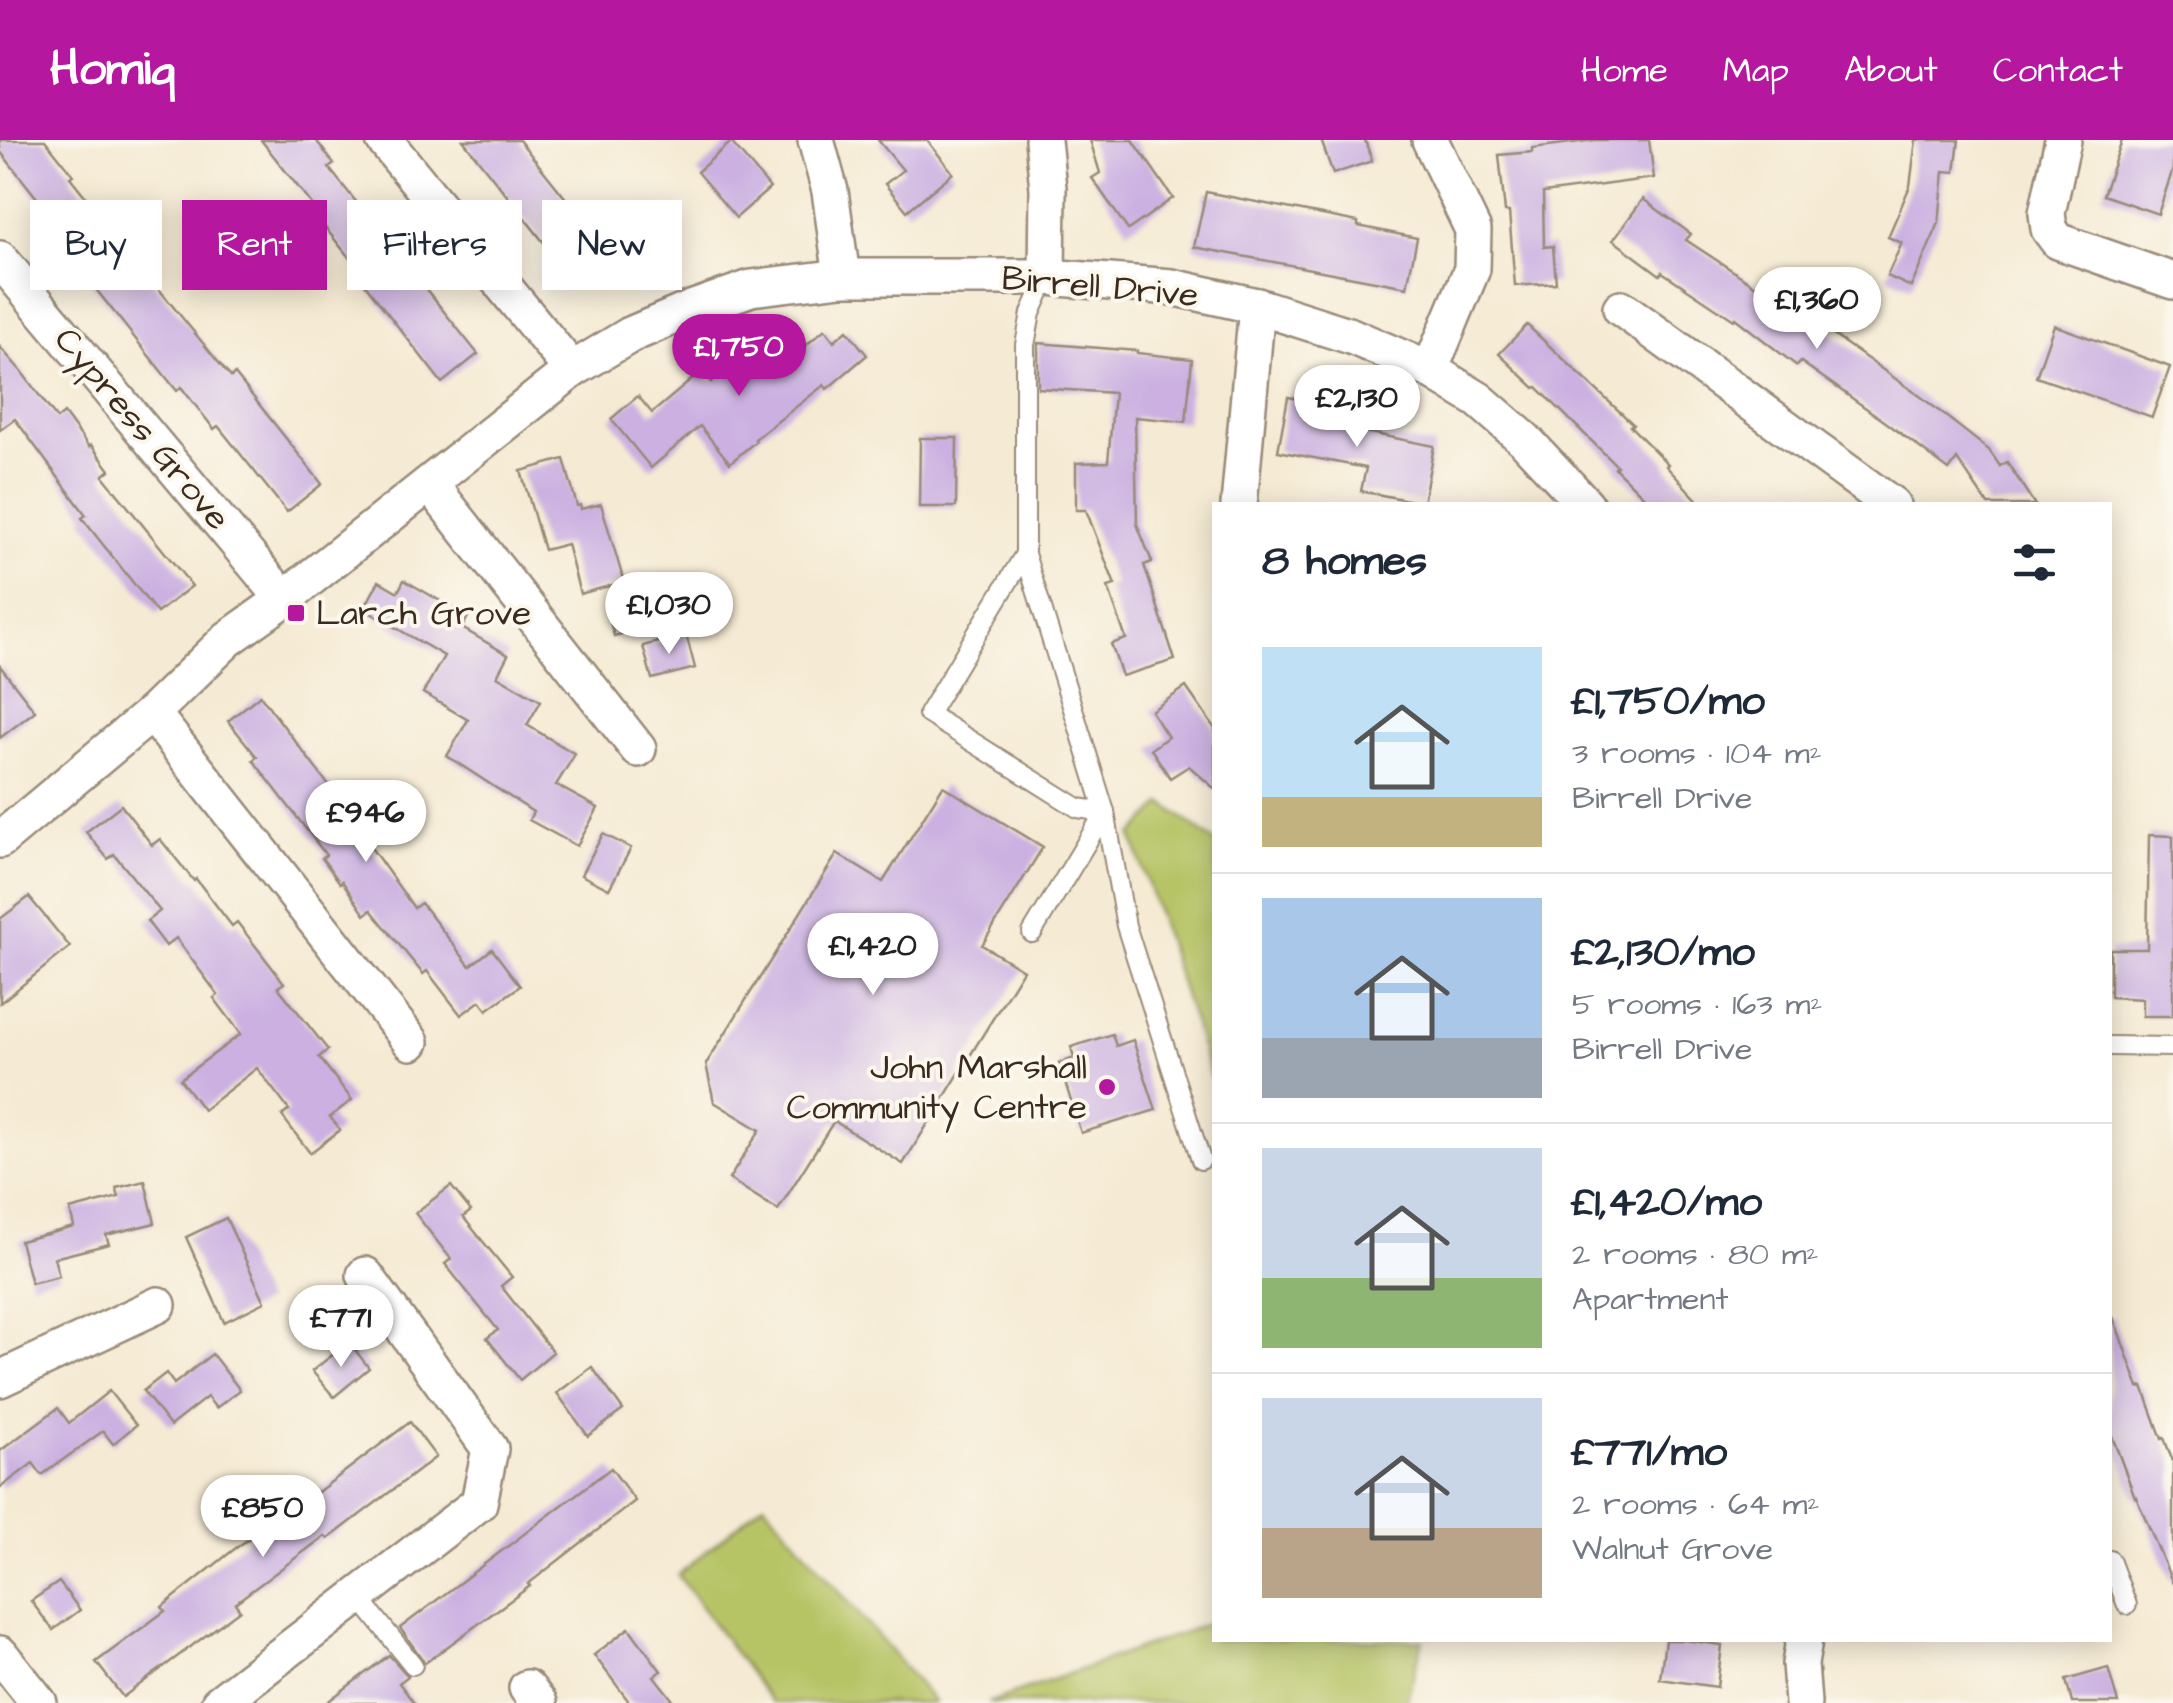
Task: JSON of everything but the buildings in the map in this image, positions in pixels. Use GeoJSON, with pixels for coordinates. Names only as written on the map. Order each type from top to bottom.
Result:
{"type":"FeatureCollection","features":[{"type":"Feature","properties":{"kind":"street"},"geometry":{"type":"LineString","coordinates":[[384,140],[572,370]]}},
{"type":"Feature","properties":{"kind":"street"},"geometry":{"type":"LineString","coordinates":[[816,140],[830,191],[842,277]]}},
{"type":"Feature","properties":{"kind":"street"},"geometry":{"type":"LineString","coordinates":[[1043,140],[1048,188],[1047,276]]}},
{"type":"Feature","properties":{"kind":"street"},"geometry":{"type":"LineString","coordinates":[[1430,140],[1473,230],[1472,269],[1430,370]]}},
{"type":"Feature","properties":{"kind":"street"},"geometry":{"type":"LineString","coordinates":[[2064,140],[2046,214],[2049,230],[2058,240],[2173,281]]}},
{"type":"Feature","properties":{"kind":"street","name":"Cypress Grove"},"geometry":{"type":"LineString","coordinates":[[0,258],[284,599]]}},
{"type":"Feature","properties":{"kind":"street","name":"Birrell Drive"},"geometry":{"type":"LineString","coordinates":[[0,840],[152,713],[228,639],[572,370],[630,336],[751,288],[842,277],[1047,276],[1172,287],[1257,306],[1351,336],[1430,370],[1479,400],[1526,440],[1583,502]]}},
{"type":"Feature","properties":{"kind":"street"},"geometry":{"type":"LineString","coordinates":[[1239,502],[1257,306]]}},
{"type":"Feature","properties":{"kind":"street"},"geometry":{"type":"LineString","coordinates":[[1621,308],[1682,369],[1887,502]]}},
{"type":"Feature","properties":{"kind":"street"},"geometry":{"type":"LineString","coordinates":[[430,484],[638,750]]}},
{"type":"Feature","properties":{"kind":"street"},"geometry":{"type":"LineString","coordinates":[[152,713],[412,1042]]}},
{"type":"Feature","properties":{"kind":"street"},"geometry":{"type":"LineString","coordinates":[[219,1703],[479,1503],[490,1449],[366,1275]]}},
{"type":"Feature","properties":{"kind":"street"},"geometry":{"type":"LineString","coordinates":[[0,1380],[158,1304]]}},
{"type":"Feature","properties":{"kind":"street"},"geometry":{"type":"LineString","coordinates":[[1804,1642],[1800,1664],[1804,1703]]}},
{"type":"Feature","properties":{"kind":"street"},"geometry":{"type":"LineString","coordinates":[[0,1654],[39,1703]]}},
{"type":"Feature","properties":{"kind":"lane"},"geometry":{"type":"LineString","coordinates":[[1047,276],[1030,313],[1025,344],[1025,554],[1105,812],[1126,926],[1201,1160]]}},
{"type":"Feature","properties":{"kind":"lane"},"geometry":{"type":"LineString","coordinates":[[1025,554],[928,714],[1078,808],[1105,812]]}},
{"type":"Feature","properties":{"kind":"lane"},"geometry":{"type":"LineString","coordinates":[[1032,933],[1105,812]]}},
{"type":"Feature","properties":{"kind":"lane"},"geometry":{"type":"LineString","coordinates":[[2112,1046],[2173,1047]]}},
{"type":"Feature","properties":{"kind":"lane"},"geometry":{"type":"LineString","coordinates":[[2112,1566],[2126,1606]]}},
{"type":"Feature","properties":{"kind":"lane"},"geometry":{"type":"LineString","coordinates":[[358,1596],[413,1664]]}},
{"type":"Feature","properties":{"kind":"green space"},"geometry":{"type":"Polygon","coordinates":[[[1163,803],[1212,840],[1212,1080],[1132,835],[1163,803]]]}},
{"type":"Feature","properties":{"kind":"green space"},"geometry":{"type":"Polygon","coordinates":[[[764,1503],[935,1703],[772,1703],[678,1575],[764,1503]]]}},
{"type":"Feature","properties":{"kind":"green space"},"geometry":{"type":"Polygon","coordinates":[[[1212,1622],[1212,1642],[1422,1642],[1406,1703],[1287,1703],[1257,1696],[1242,1703],[988,1703],[1212,1622]]]}},
{"type":"Feature","properties":{"kind":"place","name":"Larch Grove"},"geometry":{"type":"Point","coordinates":[296,613]}},
{"type":"Feature","properties":{"kind":"place","name":"John Marshall Community Centre"},"geometry":{"type":"Point","coordinates":[1107,1087]}}]}
